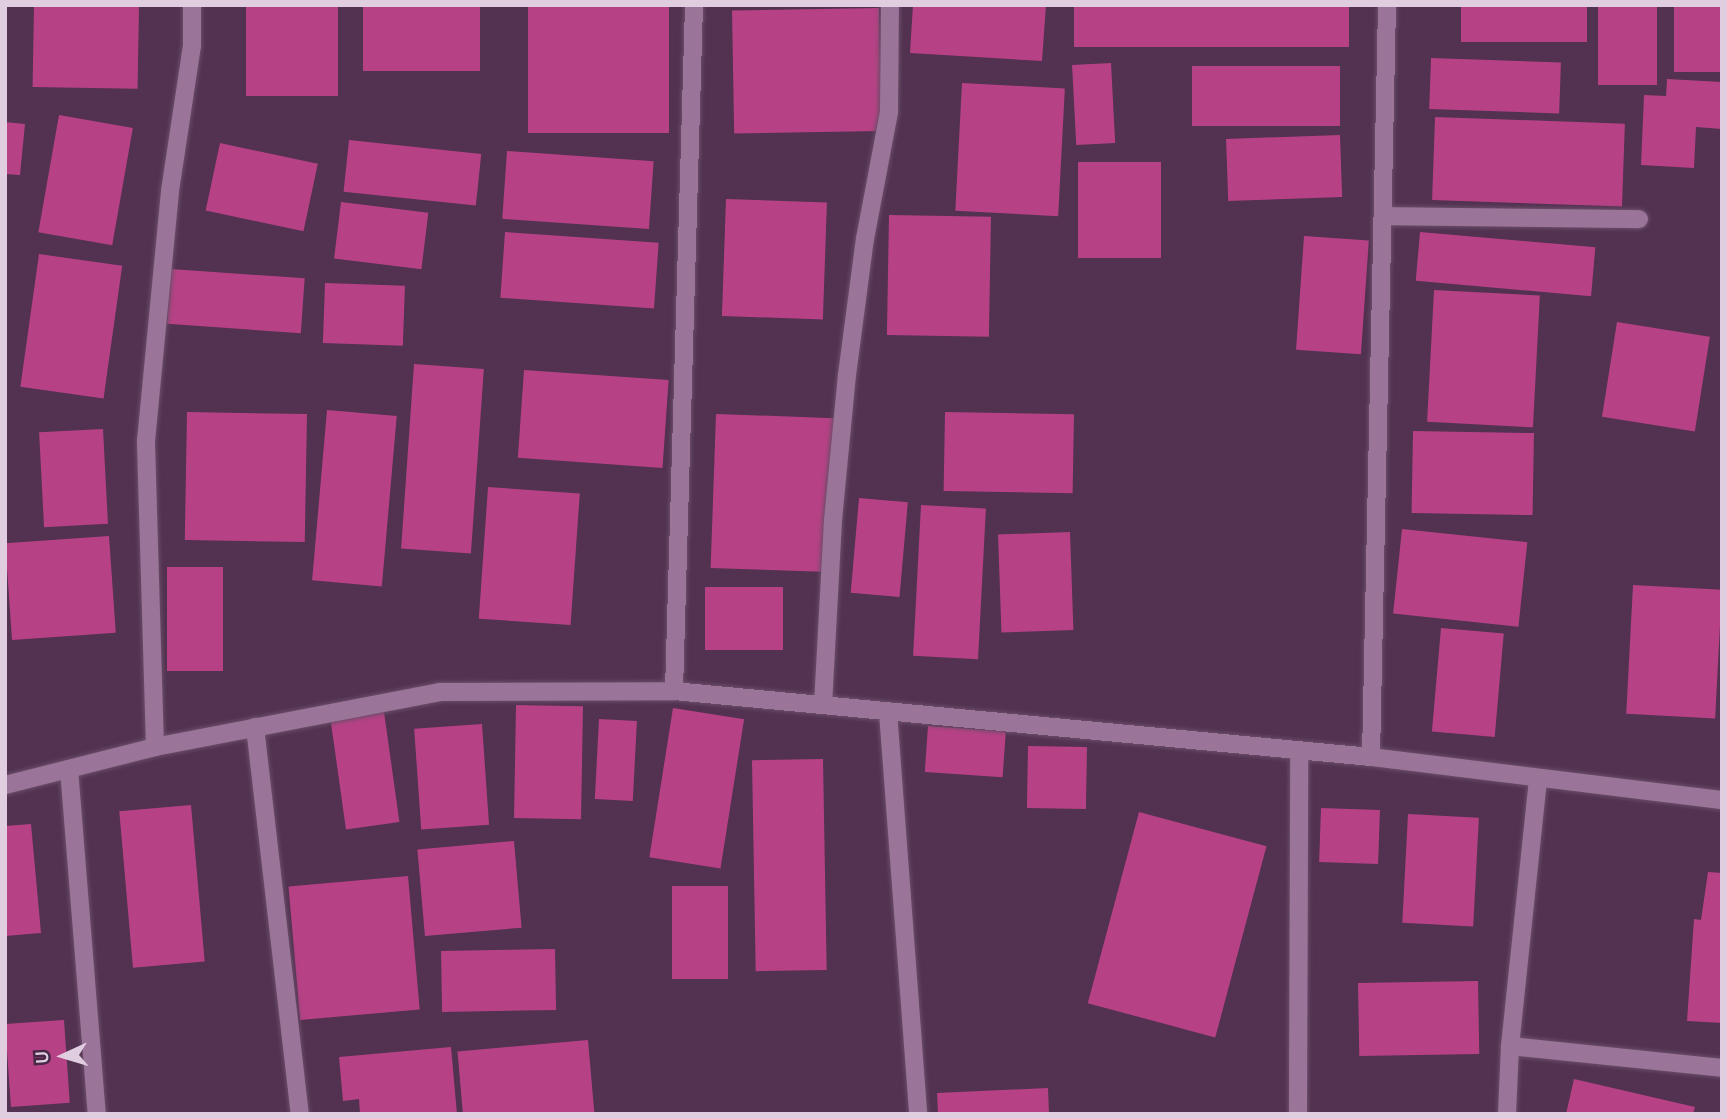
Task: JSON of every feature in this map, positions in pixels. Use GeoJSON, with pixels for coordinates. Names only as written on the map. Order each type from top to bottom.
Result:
{"type":"FeatureCollection","features":[{"type":"Feature","properties":{"kind":"street"},"geometry":{"type":"LineString","coordinates":[[155,747],[146,441],[170,191],[192,46],[192,5]]}},
{"type":"Feature","properties":{"kind":"street"},"geometry":{"type":"LineString","coordinates":[[674,691],[694,5]]}},
{"type":"Feature","properties":{"kind":"street"},"geometry":{"type":"LineString","coordinates":[[823,705],[833,520],[847,375],[864,239],[888,112],[890,5]]}},
{"type":"Feature","properties":{"kind":"street"},"geometry":{"type":"LineString","coordinates":[[1371,757],[1387,5]]}},
{"type":"Feature","properties":{"kind":"street"},"geometry":{"type":"LineString","coordinates":[[1382,216],[1639,219]]}},
{"type":"Feature","properties":{"kind":"street"},"geometry":{"type":"LineString","coordinates":[[5,785],[155,747],[440,692],[674,691],[1371,757],[1722,800]]}},
{"type":"Feature","properties":{"kind":"street"},"geometry":{"type":"LineString","coordinates":[[888,712],[918,1114]]}},
{"type":"Feature","properties":{"kind":"street"},"geometry":{"type":"LineString","coordinates":[[256,727],[300,1114]]}},
{"type":"Feature","properties":{"kind":"street"},"geometry":{"type":"LineString","coordinates":[[1298,1114],[1299,751]]}},
{"type":"Feature","properties":{"kind":"street"},"geometry":{"type":"LineString","coordinates":[[69,769],[97,1114]]}},
{"type":"Feature","properties":{"kind":"street"},"geometry":{"type":"LineString","coordinates":[[1507,1114],[1510,1045],[1538,778]]}},
{"type":"Feature","properties":{"kind":"street"},"geometry":{"type":"LineString","coordinates":[[1510,1045],[1722,1068]]}},
{"type":"Feature","properties":{"kind":"building"},"geometry":{"type":"Polygon","coordinates":[[[34,5],[139,7],[138,89],[33,87],[34,5]]]}},
{"type":"Feature","properties":{"kind":"building"},"geometry":{"type":"Polygon","coordinates":[[[246,5],[338,5],[338,96],[246,96],[246,5]]]}},
{"type":"Feature","properties":{"kind":"building"},"geometry":{"type":"Polygon","coordinates":[[[363,5],[480,5],[480,71],[363,71],[363,5]]]}},
{"type":"Feature","properties":{"kind":"building"},"geometry":{"type":"Polygon","coordinates":[[[528,5],[669,5],[669,133],[528,133],[528,5]]]}},
{"type":"Feature","properties":{"kind":"building"},"geometry":{"type":"Polygon","coordinates":[[[913,5],[1046,5],[1042,61],[910,53],[913,5]]]}},
{"type":"Feature","properties":{"kind":"building"},"geometry":{"type":"Polygon","coordinates":[[[1074,5],[1349,5],[1349,47],[1074,47],[1074,5]]]}},
{"type":"Feature","properties":{"kind":"building"},"geometry":{"type":"Polygon","coordinates":[[[1461,5],[1587,5],[1587,42],[1461,42],[1461,5]]]}},
{"type":"Feature","properties":{"kind":"building"},"geometry":{"type":"Polygon","coordinates":[[[1598,5],[1657,5],[1657,85],[1598,85],[1598,5]]]}},
{"type":"Feature","properties":{"kind":"building"},"geometry":{"type":"Polygon","coordinates":[[[1674,5],[1722,5],[1722,72],[1674,72],[1674,5]]]}},
{"type":"Feature","properties":{"kind":"building"},"geometry":{"type":"Polygon","coordinates":[[[879,8],[881,131],[734,134],[732,11],[879,8]]]}},
{"type":"Feature","properties":{"kind":"building"},"geometry":{"type":"Polygon","coordinates":[[[1431,58],[1561,63],[1559,114],[1429,109],[1431,58]]]}},
{"type":"Feature","properties":{"kind":"building"},"geometry":{"type":"Polygon","coordinates":[[[1111,63],[1115,143],[1076,145],[1072,65],[1111,63]]]}},
{"type":"Feature","properties":{"kind":"building"},"geometry":{"type":"Polygon","coordinates":[[[1192,66],[1340,66],[1340,126],[1192,126],[1192,66]]]}},
{"type":"Feature","properties":{"kind":"building"},"geometry":{"type":"Polygon","coordinates":[[[1667,79],[1722,82],[1722,129],[1696,127],[1694,168],[1641,165],[1644,95],[1666,96],[1667,79]]]}},
{"type":"Feature","properties":{"kind":"building"},"geometry":{"type":"Polygon","coordinates":[[[962,83],[1065,88],[1058,216],[955,211],[962,83]]]}},
{"type":"Feature","properties":{"kind":"building"},"geometry":{"type":"Polygon","coordinates":[[[59,115],[133,128],[112,245],[38,232],[59,115]]]}},
{"type":"Feature","properties":{"kind":"building"},"geometry":{"type":"Polygon","coordinates":[[[1435,117],[1625,124],[1622,207],[1432,200],[1435,117]]]}},
{"type":"Feature","properties":{"kind":"building"},"geometry":{"type":"Polygon","coordinates":[[[5,122],[25,124],[20,175],[5,174],[5,122]]]}},
{"type":"Feature","properties":{"kind":"building"},"geometry":{"type":"Polygon","coordinates":[[[1340,135],[1342,197],[1228,201],[1226,139],[1340,135]]]}},
{"type":"Feature","properties":{"kind":"building"},"geometry":{"type":"Polygon","coordinates":[[[349,140],[481,154],[476,206],[344,192],[349,140]]]}},
{"type":"Feature","properties":{"kind":"building"},"geometry":{"type":"Polygon","coordinates":[[[220,143],[318,164],[303,231],[206,210],[220,143]]]}},
{"type":"Feature","properties":{"kind":"building"},"geometry":{"type":"Polygon","coordinates":[[[507,151],[654,161],[649,229],[502,219],[507,151]]]}},
{"type":"Feature","properties":{"kind":"building"},"geometry":{"type":"Polygon","coordinates":[[[1078,162],[1161,162],[1161,258],[1078,258],[1078,162]]]}},
{"type":"Feature","properties":{"kind":"building"},"geometry":{"type":"Polygon","coordinates":[[[726,199],[827,203],[823,319],[722,316],[726,199]]]}},
{"type":"Feature","properties":{"kind":"building"},"geometry":{"type":"Polygon","coordinates":[[[341,202],[428,213],[421,269],[334,259],[341,202]]]}},
{"type":"Feature","properties":{"kind":"building"},"geometry":{"type":"Polygon","coordinates":[[[889,215],[991,217],[989,337],[887,335],[889,215]]]}},
{"type":"Feature","properties":{"kind":"building"},"geometry":{"type":"Polygon","coordinates":[[[505,232],[659,243],[654,309],[500,298],[505,232]]]}},
{"type":"Feature","properties":{"kind":"building"},"geometry":{"type":"Polygon","coordinates":[[[1420,232],[1595,247],[1591,296],[1416,281],[1420,232]]]}},
{"type":"Feature","properties":{"kind":"building"},"geometry":{"type":"Polygon","coordinates":[[[1304,236],[1369,241],[1361,354],[1296,350],[1304,236]]]}},
{"type":"Feature","properties":{"kind":"building"},"geometry":{"type":"Polygon","coordinates":[[[39,254],[122,266],[104,398],[20,387],[39,254]]]}},
{"type":"Feature","properties":{"kind":"building"},"geometry":{"type":"Polygon","coordinates":[[[171,269],[305,278],[301,333],[167,324],[171,269]]]}},
{"type":"Feature","properties":{"kind":"building"},"geometry":{"type":"Polygon","coordinates":[[[325,283],[405,286],[403,346],[323,343],[325,283]]]}},
{"type":"Feature","properties":{"kind":"building"},"geometry":{"type":"Polygon","coordinates":[[[1434,290],[1540,296],[1533,427],[1427,422],[1434,290]]]}},
{"type":"Feature","properties":{"kind":"building"},"geometry":{"type":"Polygon","coordinates":[[[1617,322],[1710,337],[1695,432],[1602,417],[1617,322]]]}},
{"type":"Feature","properties":{"kind":"building"},"geometry":{"type":"Polygon","coordinates":[[[414,364],[484,369],[471,553],[401,549],[414,364]]]}},
{"type":"Feature","properties":{"kind":"building"},"geometry":{"type":"Polygon","coordinates":[[[524,370],[669,380],[663,468],[518,458],[524,370]]]}},
{"type":"Feature","properties":{"kind":"building"},"geometry":{"type":"Polygon","coordinates":[[[327,410],[397,416],[382,586],[312,580],[327,410]]]}},
{"type":"Feature","properties":{"kind":"building"},"geometry":{"type":"Polygon","coordinates":[[[187,412],[307,414],[305,542],[185,540],[187,412]]]}},
{"type":"Feature","properties":{"kind":"building"},"geometry":{"type":"Polygon","coordinates":[[[945,412],[1074,414],[1073,493],[944,491],[945,412]]]}},
{"type":"Feature","properties":{"kind":"building"},"geometry":{"type":"Polygon","coordinates":[[[716,414],[835,418],[830,572],[711,568],[716,414]]]}},
{"type":"Feature","properties":{"kind":"building"},"geometry":{"type":"Polygon","coordinates":[[[103,429],[108,524],[44,527],[39,432],[103,429]]]}},
{"type":"Feature","properties":{"kind":"building"},"geometry":{"type":"Polygon","coordinates":[[[1413,431],[1534,433],[1533,515],[1412,513],[1413,431]]]}},
{"type":"Feature","properties":{"kind":"building"},"geometry":{"type":"Polygon","coordinates":[[[488,487],[580,493],[571,625],[479,619],[488,487]]]}},
{"type":"Feature","properties":{"kind":"building"},"geometry":{"type":"Polygon","coordinates":[[[859,498],[908,502],[900,597],[851,593],[859,498]]]}},
{"type":"Feature","properties":{"kind":"building"},"geometry":{"type":"Polygon","coordinates":[[[921,505],[986,508],[978,659],[913,656],[921,505]]]}},
{"type":"Feature","properties":{"kind":"building"},"geometry":{"type":"Polygon","coordinates":[[[1402,529],[1527,542],[1518,627],[1393,614],[1402,529]]]}},
{"type":"Feature","properties":{"kind":"building"},"geometry":{"type":"Polygon","coordinates":[[[1070,532],[1073,630],[1001,632],[998,535],[1070,532]]]}},
{"type":"Feature","properties":{"kind":"building"},"geometry":{"type":"Polygon","coordinates":[[[109,536],[116,633],[12,640],[5,543],[109,536]]]}},
{"type":"Feature","properties":{"kind":"building"},"geometry":{"type":"Polygon","coordinates":[[[167,567],[223,567],[223,671],[167,671],[167,567]]]}},
{"type":"Feature","properties":{"kind":"building"},"geometry":{"type":"Polygon","coordinates":[[[1633,585],[1722,590],[1715,718],[1626,714],[1633,585]]]}},
{"type":"Feature","properties":{"kind":"building"},"geometry":{"type":"Polygon","coordinates":[[[705,587],[783,587],[783,650],[705,650],[705,587]]]}},
{"type":"Feature","properties":{"kind":"building"},"geometry":{"type":"Polygon","coordinates":[[[1441,628],[1504,633],[1495,737],[1432,732],[1441,628]]]}},
{"type":"Feature","properties":{"kind":"building"},"geometry":{"type":"Polygon","coordinates":[[[516,705],[583,706],[581,819],[514,818],[516,705]]]}},
{"type":"Feature","properties":{"kind":"building"},"geometry":{"type":"Polygon","coordinates":[[[673,708],[744,719],[720,868],[649,857],[673,708]]]}},
{"type":"Feature","properties":{"kind":"building"},"geometry":{"type":"Polygon","coordinates":[[[384,712],[399,822],[346,829],[331,720],[384,712]]]}},
{"type":"Feature","properties":{"kind":"building"},"geometry":{"type":"Polygon","coordinates":[[[599,719],[637,721],[633,801],[595,799],[599,719]]]}},
{"type":"Feature","properties":{"kind":"building"},"geometry":{"type":"Polygon","coordinates":[[[482,724],[489,825],[421,829],[414,729],[482,724]]]}},
{"type":"Feature","properties":{"kind":"building"},"geometry":{"type":"Polygon","coordinates":[[[928,726],[1006,731],[1003,777],[925,772],[928,726]]]}},
{"type":"Feature","properties":{"kind":"building"},"geometry":{"type":"Polygon","coordinates":[[[1028,746],[1087,747],[1086,809],[1027,808],[1028,746]]]}},
{"type":"Feature","properties":{"kind":"building"},"geometry":{"type":"Polygon","coordinates":[[[823,759],[827,970],[756,971],[752,760],[823,759]]]}},
{"type":"Feature","properties":{"kind":"building"},"geometry":{"type":"Polygon","coordinates":[[[191,805],[205,961],[133,968],[119,811],[191,805]]]}},
{"type":"Feature","properties":{"kind":"building"},"geometry":{"type":"Polygon","coordinates":[[[1321,808],[1380,810],[1378,864],[1319,862],[1321,808]]]}},
{"type":"Feature","properties":{"kind":"building"},"geometry":{"type":"Polygon","coordinates":[[[1139,812],[1267,846],[1215,1037],[1088,1003],[1139,812]]]}},
{"type":"Feature","properties":{"kind":"building"},"geometry":{"type":"Polygon","coordinates":[[[1408,814],[1479,818],[1473,927],[1402,923],[1408,814]]]}},
{"type":"Feature","properties":{"kind":"building"},"geometry":{"type":"Polygon","coordinates":[[[31,824],[41,933],[5,936],[5,826],[31,824]]]}},
{"type":"Feature","properties":{"kind":"building"},"geometry":{"type":"Polygon","coordinates":[[[514,841],[522,928],[425,936],[417,849],[514,841]]]}},
{"type":"Feature","properties":{"kind":"building"},"geometry":{"type":"Polygon","coordinates":[[[1708,872],[1722,873],[1722,1023],[1687,1021],[1694,919],[1701,920],[1708,872]]]}},
{"type":"Feature","properties":{"kind":"building"},"geometry":{"type":"Polygon","coordinates":[[[408,876],[420,1009],[300,1020],[288,886],[408,876]]]}},
{"type":"Feature","properties":{"kind":"building"},"geometry":{"type":"Polygon","coordinates":[[[672,886],[728,886],[728,979],[672,979],[672,886]]]}},
{"type":"Feature","properties":{"kind":"building"},"geometry":{"type":"Polygon","coordinates":[[[555,949],[556,1010],[442,1012],[441,951],[555,949]]]}},
{"type":"Feature","properties":{"kind":"building"},"geometry":{"type":"Polygon","coordinates":[[[1478,981],[1479,1054],[1359,1056],[1358,983],[1478,981]]]}},
{"type":"Feature","properties":{"kind":"building"},"geometry":{"type":"Polygon","coordinates":[[[64,1020],[70,1103],[11,1107],[5,1024],[64,1020]]]}},
{"type":"Feature","properties":{"kind":"building"},"geometry":{"type":"Polygon","coordinates":[[[588,1040],[594,1114],[463,1114],[457,1051],[588,1040]]]}},
{"type":"Feature","properties":{"kind":"building"},"geometry":{"type":"Polygon","coordinates":[[[451,1047],[457,1114],[360,1114],[359,1099],[343,1101],[339,1057],[451,1047]]]}},
{"type":"Feature","properties":{"kind":"building"},"geometry":{"type":"Polygon","coordinates":[[[1574,1079],[1695,1107],[1693,1114],[1566,1114],[1574,1079]]]}},
{"type":"Feature","properties":{"kind":"building"},"geometry":{"type":"Polygon","coordinates":[[[1048,1088],[1049,1114],[938,1114],[937,1093],[1048,1088]]]}}]}
